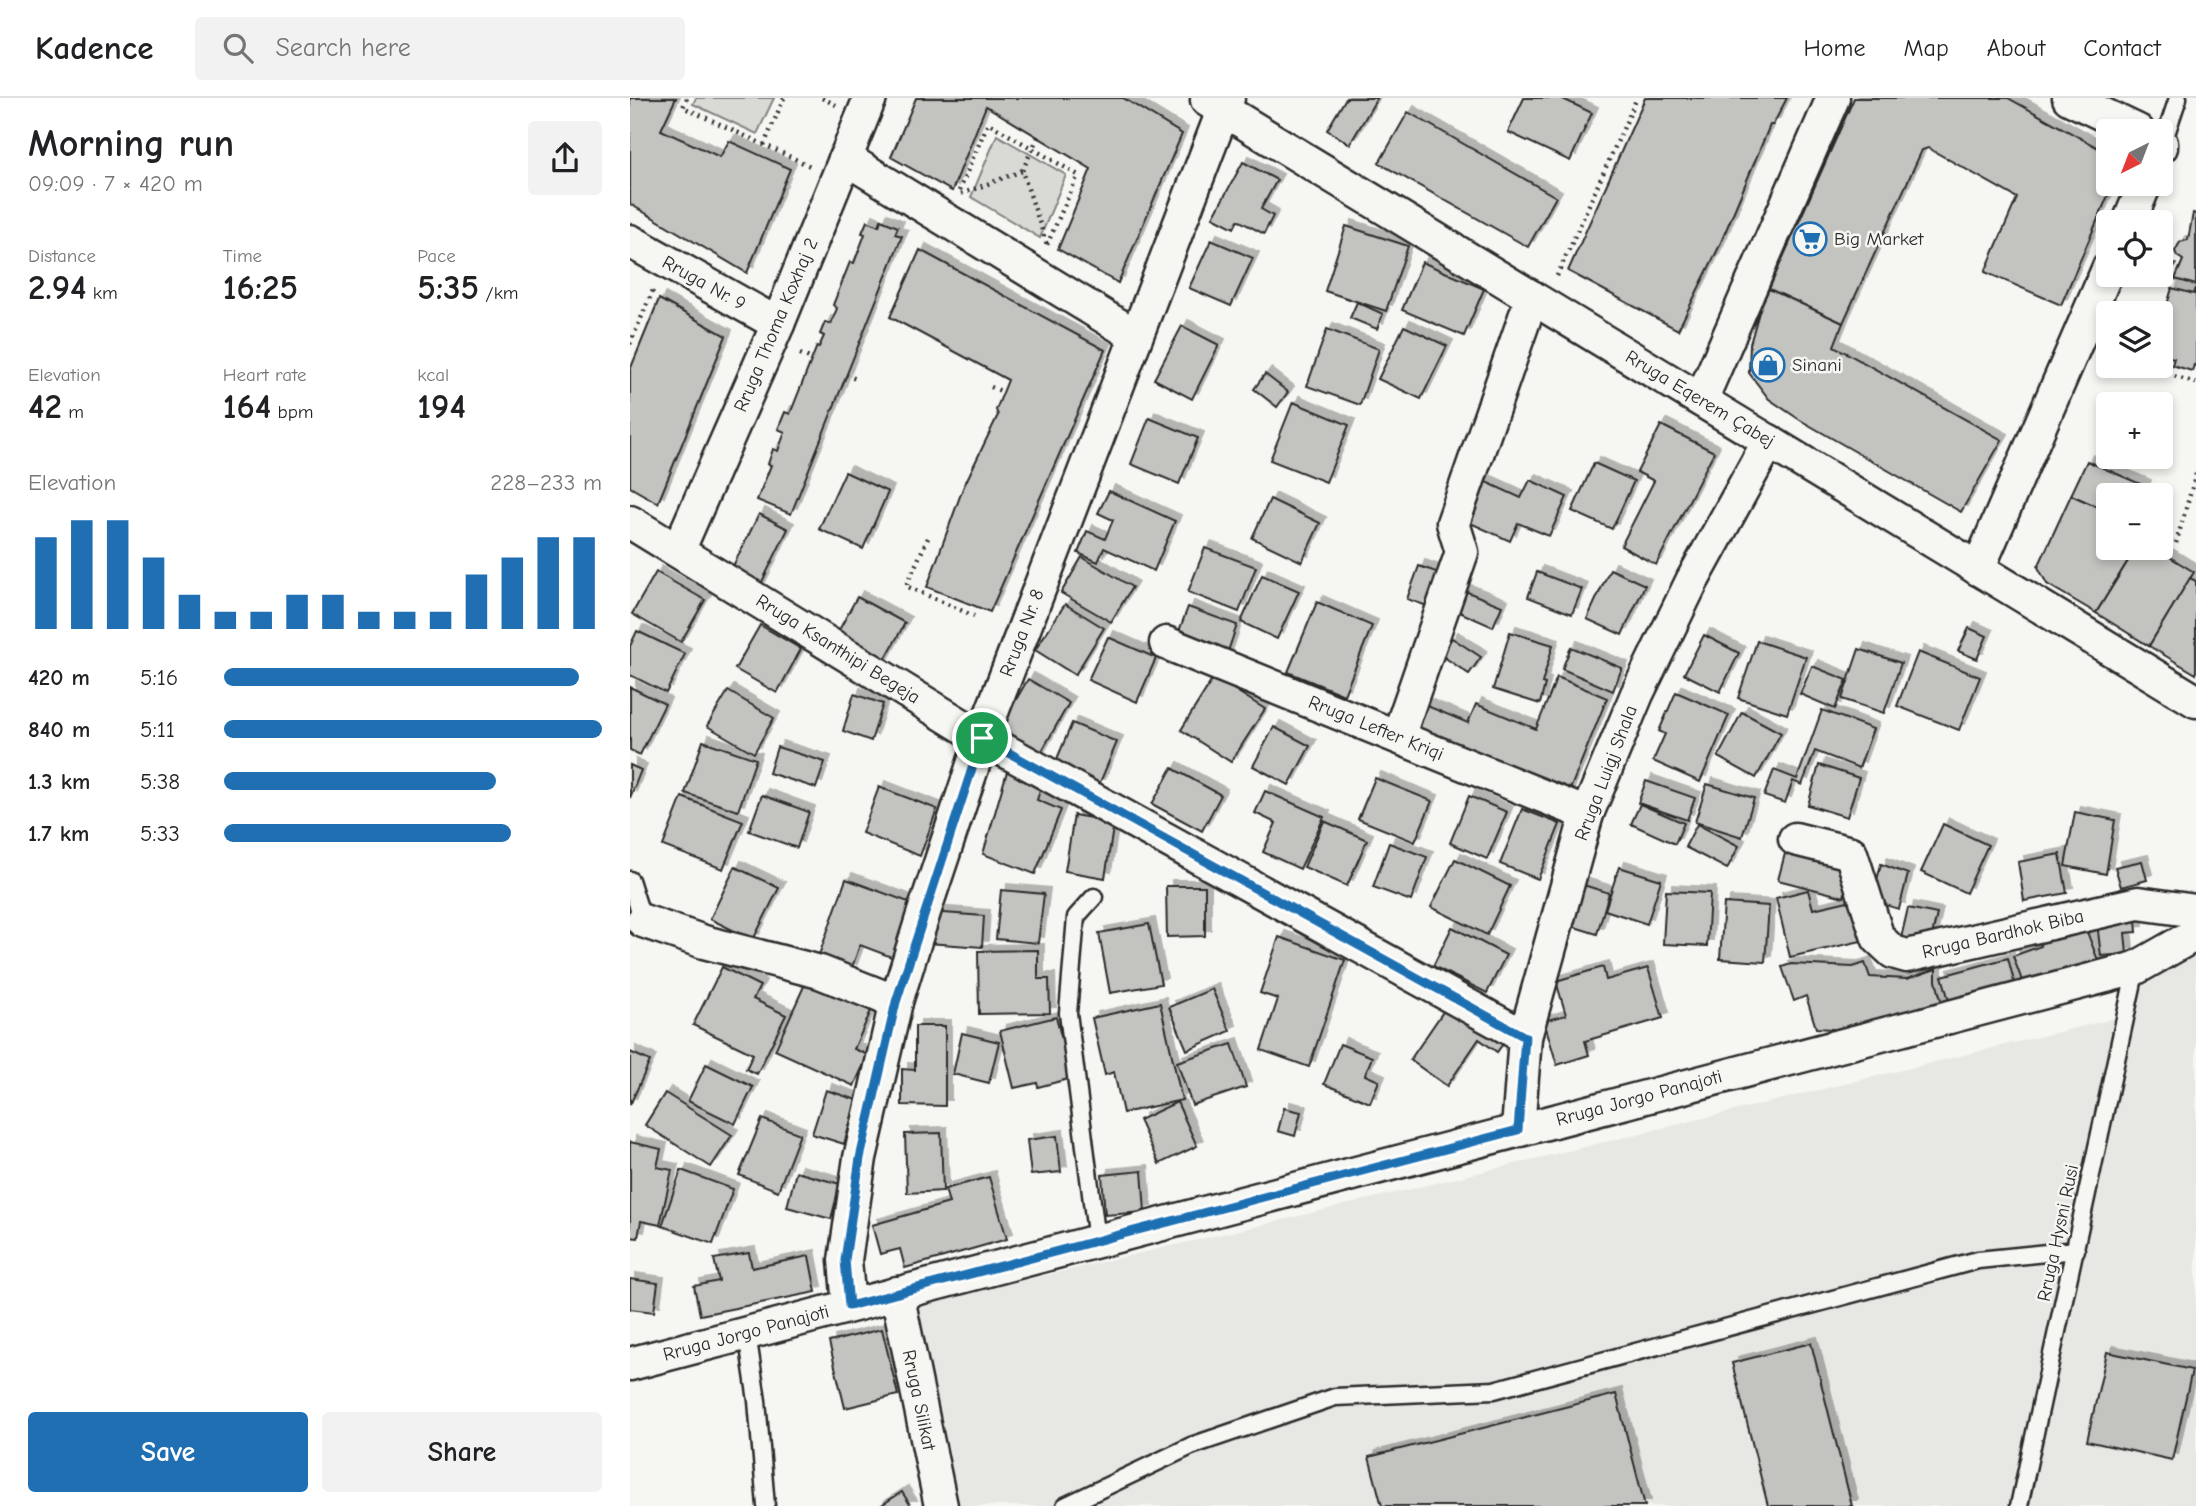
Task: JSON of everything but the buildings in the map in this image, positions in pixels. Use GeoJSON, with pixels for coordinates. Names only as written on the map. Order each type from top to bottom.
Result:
{"type":"FeatureCollection","features":[{"type":"Feature","properties":{"kind":"street","name":"Rruga Thoma Koxhaj 2"},"geometry":{"type":"LineString","coordinates":[[678,551],[778,324],[870,98]]}},
{"type":"Feature","properties":{"kind":"street"},"geometry":{"type":"LineString","coordinates":[[1701,400],[1833,98]]}},
{"type":"Feature","properties":{"kind":"street"},"geometry":{"type":"LineString","coordinates":[[2069,98],[2111,119]]}},
{"type":"Feature","properties":{"kind":"street","name":"Rruga Eqerem Çabej"},"geometry":{"type":"LineString","coordinates":[[1219,102],[1544,287],[1701,400],[2196,701]]}},
{"type":"Feature","properties":{"kind":"street","name":"Rruga Nr. 8"},"geometry":{"type":"LineString","coordinates":[[849,1306],[845,1260],[860,1158],[896,1002],[982,738],[1136,336],[1219,102]]}},
{"type":"Feature","properties":{"kind":"street"},"geometry":{"type":"LineString","coordinates":[[841,168],[1035,274],[1136,336]]}},
{"type":"Feature","properties":{"kind":"street","name":"Rruga Nr. 9"},"geometry":{"type":"LineString","coordinates":[[630,241],[778,324]]}},
{"type":"Feature","properties":{"kind":"street"},"geometry":{"type":"LineString","coordinates":[[1398,737],[1462,552],[1453,523],[1544,287]]}},
{"type":"Feature","properties":{"kind":"street"},"geometry":{"type":"LineString","coordinates":[[1978,569],[2100,287]]}},
{"type":"Feature","properties":{"kind":"street","name":"Rruga Luigj Shala"},"geometry":{"type":"LineString","coordinates":[[1518,1130],[1525,1037],[1587,814],[1643,681],[1692,581],[1769,441]]}},
{"type":"Feature","properties":{"kind":"street","name":"Rruga Ksanthipi Begeja"},"geometry":{"type":"LineString","coordinates":[[630,522],[982,738],[1525,1037]]}},
{"type":"Feature","properties":{"kind":"street","name":"Rruga Lefter Kriqi"},"geometry":{"type":"LineString","coordinates":[[1166,643],[1587,814]]}},
{"type":"Feature","properties":{"kind":"street","name":"Rruga Bardhok Biba"},"geometry":{"type":"LineString","coordinates":[[1796,839],[1851,853],[1878,938],[1893,952],[1907,956],[2138,903],[2196,911]]}},
{"type":"Feature","properties":{"kind":"street"},"geometry":{"type":"LineString","coordinates":[[643,921],[704,942],[820,972],[896,1002]]}},
{"type":"Feature","properties":{"kind":"street","name":"Rruga Jorgo Panajoti"},"geometry":{"type":"LineString","coordinates":[[630,1364],[2136,968],[2196,934]]}},
{"type":"Feature","properties":{"kind":"street","name":"Rruga Silikat"},"geometry":{"type":"LineString","coordinates":[[897,1293],[941,1506]]}},
{"type":"Feature","properties":{"kind":"lane"},"geometry":{"type":"LineString","coordinates":[[2167,119],[2178,98]]}},
{"type":"Feature","properties":{"kind":"lane"},"geometry":{"type":"LineString","coordinates":[[630,880],[643,921]]}},
{"type":"Feature","properties":{"kind":"lane"},"geometry":{"type":"LineString","coordinates":[[1094,897],[1076,917],[1069,1013],[1097,1241]]}},
{"type":"Feature","properties":{"kind":"lane","name":"Rruga Hysni Rusi"},"geometry":{"type":"LineString","coordinates":[[2019,1506],[2136,968]]}},
{"type":"Feature","properties":{"kind":"lane"},"geometry":{"type":"LineString","coordinates":[[1065,1506],[1191,1446],[1335,1397],[1494,1390],[1978,1260],[2076,1250]]}},
{"type":"Feature","properties":{"kind":"lane"},"geometry":{"type":"LineString","coordinates":[[747,1333],[758,1401],[766,1506]]}},
{"type":"Feature","properties":{"kind":"path"},"geometry":{"type":"LineString","coordinates":[[687,98],[683,107],[764,145],[841,168]]}},
{"type":"Feature","properties":{"kind":"path"},"geometry":{"type":"LineString","coordinates":[[764,145],[784,98]]}},
{"type":"Feature","properties":{"kind":"path"},"geometry":{"type":"LineString","coordinates":[[1544,287],[1637,98]]}},
{"type":"Feature","properties":{"kind":"path"},"geometry":{"type":"LineString","coordinates":[[1022,172],[957,195],[988,123],[1078,174],[1035,274]]}},
{"type":"Feature","properties":{"kind":"path"},"geometry":{"type":"LineString","coordinates":[[1038,137],[1022,172],[1047,245]]}},
{"type":"Feature","properties":{"kind":"path"},"geometry":{"type":"LineString","coordinates":[[630,344],[665,261]]}},
{"type":"Feature","properties":{"kind":"path"},"geometry":{"type":"LineString","coordinates":[[2173,265],[2180,268]]}},
{"type":"Feature","properties":{"kind":"path"},"geometry":{"type":"LineString","coordinates":[[796,352],[812,359]]}},
{"type":"Feature","properties":{"kind":"path"},"geometry":{"type":"LineString","coordinates":[[846,375],[856,379]]}},
{"type":"Feature","properties":{"kind":"path"},"geometry":{"type":"LineString","coordinates":[[2173,376],[2196,383]]}},
{"type":"Feature","properties":{"kind":"path"},"geometry":{"type":"LineString","coordinates":[[991,387],[1003,392]]}},
{"type":"Feature","properties":{"kind":"path"},"geometry":{"type":"LineString","coordinates":[[2176,543],[2196,474]]}},
{"type":"Feature","properties":{"kind":"path"},"geometry":{"type":"LineString","coordinates":[[928,538],[906,586],[974,616]]}},
{"type":"Feature","properties":{"kind":"shaded area"},"geometry":{"type":"Polygon","coordinates":[[[696,98],[774,98],[757,134],[693,104],[696,98]]]}},
{"type":"Feature","properties":{"kind":"shaded area"},"geometry":{"type":"Polygon","coordinates":[[[997,135],[1066,175],[1040,238],[971,197],[997,135]]]}},
{"type":"Feature","properties":{"kind":"shaded area"},"geometry":{"type":"Polygon","coordinates":[[[2196,934],[2196,1506],[941,1506],[901,1309],[1287,1219],[2125,1016],[2136,968],[2196,934]]]}},
{"type":"Feature","properties":{"kind":"place","name":"Big Market"},"geometry":{"type":"Point","coordinates":[1810,239]}},
{"type":"Feature","properties":{"kind":"place","name":"Sinani"},"geometry":{"type":"Point","coordinates":[1768,365]}},
{"type":"Feature","properties":{"kind":"route"},"geometry":{"type":"LineString","coordinates":[[982,738],[1525,1037],[1518,1130],[849,1306],[845,1260],[860,1158],[896,1002],[982,738]]}}]}
